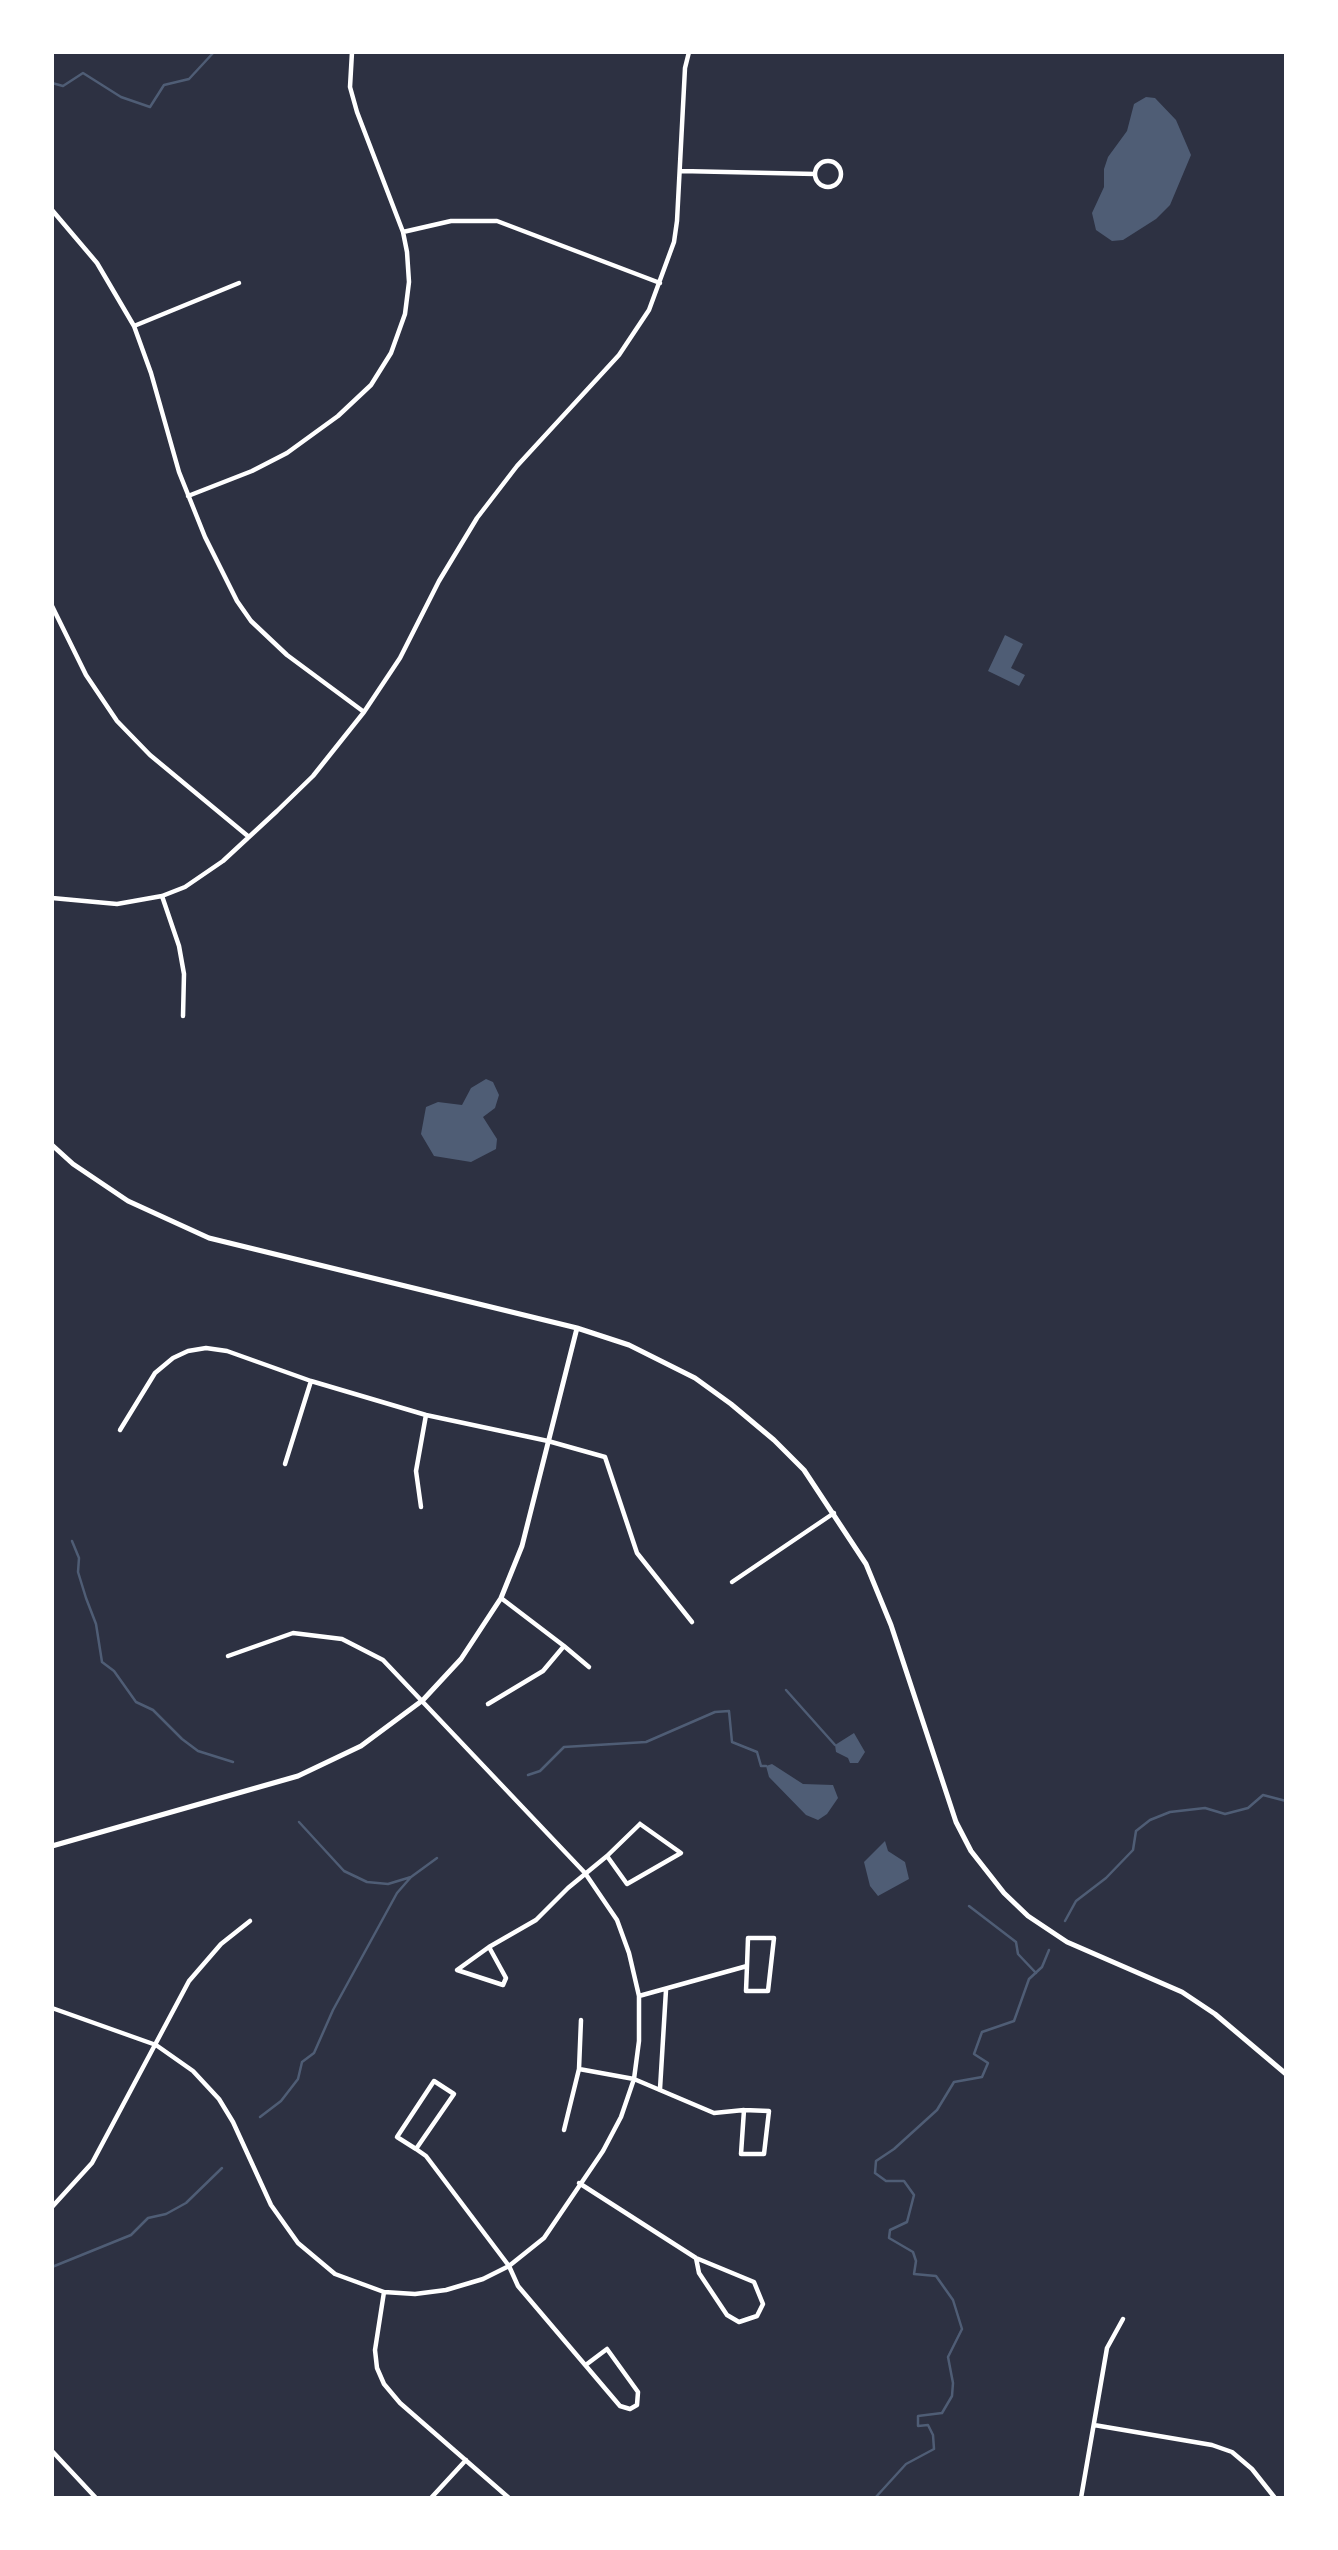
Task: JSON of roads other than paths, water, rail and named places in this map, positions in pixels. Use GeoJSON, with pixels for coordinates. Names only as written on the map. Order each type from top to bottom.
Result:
{"type":"FeatureCollection","features":[{"type":"Feature","properties":{"kind":"street"},"geometry":{"type":"LineString","coordinates":[[188,496],[252,471],[287,453],[338,416],[371,385],[391,353],[405,314],[409,282],[404,232],[357,112],[350,87],[352,52]]}},
{"type":"Feature","properties":{"kind":"street"},"geometry":{"type":"LineString","coordinates":[[52,898],[117,904],[162,896],[203,875],[249,837],[313,776],[364,712],[400,657],[439,581],[477,518],[517,466],[620,355],[649,310],[674,242],[681,172],[685,68],[689,52]]}},
{"type":"Feature","properties":{"kind":"street"},"geometry":{"type":"LineString","coordinates":[[825,161],[834,162],[841,172],[840,181],[830,188],[821,186],[815,174],[818,166],[825,161]]}},
{"type":"Feature","properties":{"kind":"street"},"geometry":{"type":"LineString","coordinates":[[681,172],[815,174]]}},
{"type":"Feature","properties":{"kind":"street"},"geometry":{"type":"LineString","coordinates":[[52,210],[97,263],[134,326],[188,496],[224,579],[251,621],[287,655],[364,712]]}},
{"type":"Feature","properties":{"kind":"street"},"geometry":{"type":"LineString","coordinates":[[404,232],[451,221],[498,221],[660,283]]}},
{"type":"Feature","properties":{"kind":"street"},"geometry":{"type":"LineString","coordinates":[[134,326],[239,283]]}},
{"type":"Feature","properties":{"kind":"street"},"geometry":{"type":"LineString","coordinates":[[52,606],[86,675],[117,721],[150,755],[249,837]]}},
{"type":"Feature","properties":{"kind":"street"},"geometry":{"type":"LineString","coordinates":[[162,896],[179,946],[184,974],[183,1016]]}},
{"type":"Feature","properties":{"kind":"street"},"geometry":{"type":"LineString","coordinates":[[52,1145],[74,1164],[128,1201],[209,1238],[253,1252],[577,1328],[629,1345],[695,1378],[731,1404],[774,1440],[804,1470],[835,1513],[866,1564],[882,1600],[956,1822],[971,1851],[1004,1893],[1028,1916],[1067,1942],[1182,1992],[1215,2014],[1286,2074]]}},
{"type":"Feature","properties":{"kind":"street"},"geometry":{"type":"LineString","coordinates":[[52,1846],[298,1776],[361,1746],[423,1700],[461,1660],[501,1598],[522,1546],[577,1328]]}},
{"type":"Feature","properties":{"kind":"street"},"geometry":{"type":"LineString","coordinates":[[120,1430],[155,1373],[188,1351],[206,1348],[227,1351],[311,1381],[426,1415],[548,1441],[605,1457],[637,1553],[692,1622]]}},
{"type":"Feature","properties":{"kind":"street"},"geometry":{"type":"LineString","coordinates":[[285,1464],[311,1381]]}},
{"type":"Feature","properties":{"kind":"street"},"geometry":{"type":"LineString","coordinates":[[421,1507],[416,1471],[426,1415]]}},
{"type":"Feature","properties":{"kind":"street"},"geometry":{"type":"LineString","coordinates":[[732,1582],[835,1513]]}},
{"type":"Feature","properties":{"kind":"street"},"geometry":{"type":"LineString","coordinates":[[501,1598],[589,1667]]}},
{"type":"Feature","properties":{"kind":"street"},"geometry":{"type":"LineString","coordinates":[[52,2008],[156,2045],[193,2071],[219,2099],[233,2122],[271,2205],[298,2243],[335,2274],[384,2292],[415,2294],[446,2290],[483,2279],[509,2266],[544,2238],[603,2151],[621,2117],[634,2079],[639,2040],[639,1996],[629,1953],[617,1920],[585,1873],[383,1660],[342,1639],[293,1633],[228,1656]]}},
{"type":"Feature","properties":{"kind":"street"},"geometry":{"type":"LineString","coordinates":[[488,1704],[543,1671],[564,1646]]}},
{"type":"Feature","properties":{"kind":"street"},"geometry":{"type":"LineString","coordinates":[[489,1947],[506,1978],[503,1985],[457,1970],[489,1947],[536,1920],[640,1824],[681,1853],[628,1884],[607,1856]]}},
{"type":"Feature","properties":{"kind":"street"},"geometry":{"type":"LineString","coordinates":[[52,2207],[92,2163],[189,1981],[221,1944],[250,1921]]}},
{"type":"Feature","properties":{"kind":"street"},"geometry":{"type":"LineString","coordinates":[[748,1938],[774,1938],[768,1991],[746,1991],[747,1966],[748,1938]]}},
{"type":"Feature","properties":{"kind":"street"},"geometry":{"type":"LineString","coordinates":[[639,1996],[747,1966]]}},
{"type":"Feature","properties":{"kind":"street"},"geometry":{"type":"LineString","coordinates":[[660,2089],[666,1990]]}},
{"type":"Feature","properties":{"kind":"street"},"geometry":{"type":"LineString","coordinates":[[564,2130],[579,2069],[581,2020]]}},
{"type":"Feature","properties":{"kind":"street"},"geometry":{"type":"LineString","coordinates":[[579,2069],[634,2079],[713,2113],[744,2110],[769,2110],[764,2154],[741,2154],[744,2110]]}},
{"type":"Feature","properties":{"kind":"street"},"geometry":{"type":"LineString","coordinates":[[416,2149],[454,2094],[433,2081],[397,2137],[416,2149],[426,2155],[509,2266],[522,2291],[587,2364],[620,2406],[630,2409],[637,2405],[638,2392],[607,2349],[587,2364]]}},
{"type":"Feature","properties":{"kind":"street"},"geometry":{"type":"LineString","coordinates":[[579,2183],[696,2258],[754,2282],[763,2304],[757,2316],[739,2322],[727,2315],[699,2273],[696,2258]]}},
{"type":"Feature","properties":{"kind":"street"},"geometry":{"type":"LineString","coordinates":[[384,2292],[375,2350],[377,2368],[384,2384],[400,2403],[509,2497]]}},
{"type":"Feature","properties":{"kind":"street"},"geometry":{"type":"LineString","coordinates":[[1081,2497],[1107,2348],[1123,2319]]}},
{"type":"Feature","properties":{"kind":"street"},"geometry":{"type":"LineString","coordinates":[[1094,2425],[1212,2445],[1232,2452],[1252,2469],[1275,2497]]}},
{"type":"Feature","properties":{"kind":"street"},"geometry":{"type":"LineString","coordinates":[[52,2452],[96,2497]]}},
{"type":"Feature","properties":{"kind":"street"},"geometry":{"type":"LineString","coordinates":[[431,2497],[466,2460]]}},
{"type":"Feature","properties":{"kind":"water"},"geometry":{"type":"Polygon","coordinates":[[[1146,97],[1155,98],[1176,120],[1191,155],[1170,205],[1156,219],[1123,240],[1112,241],[1096,230],[1092,213],[1104,187],[1104,169],[1108,157],[1127,131],[1134,104],[1146,97]]]}},
{"type":"Feature","properties":{"kind":"water"},"geometry":{"type":"Polygon","coordinates":[[[1005,635],[1023,644],[1011,668],[1025,675],[1019,686],[988,671],[1005,635]]]}},
{"type":"Feature","properties":{"kind":"water"},"geometry":{"type":"Polygon","coordinates":[[[486,1079],[493,1082],[499,1095],[495,1108],[483,1117],[497,1139],[496,1149],[471,1162],[434,1156],[421,1134],[426,1107],[438,1102],[462,1105],[471,1088],[486,1079]]]}},
{"type":"Feature","properties":{"kind":"water"},"geometry":{"type":"Polygon","coordinates":[[[854,1733],[865,1752],[858,1763],[850,1763],[848,1758],[836,1752],[835,1745],[854,1733]]]}},
{"type":"Feature","properties":{"kind":"water"},"geometry":{"type":"Polygon","coordinates":[[[772,1764],[803,1784],[833,1785],[838,1798],[827,1814],[818,1820],[806,1815],[769,1777],[766,1766],[772,1764]]]}},
{"type":"Feature","properties":{"kind":"water"},"geometry":{"type":"Polygon","coordinates":[[[885,1841],[888,1851],[905,1862],[909,1879],[878,1896],[870,1886],[864,1862],[885,1841]]]}},
{"type":"Feature","properties":{"kind":"waterway"},"geometry":{"type":"LineString","coordinates":[[52,83],[63,86],[83,73],[121,97],[150,107],[164,85],[189,79],[214,52]]}},
{"type":"Feature","properties":{"kind":"waterway"},"geometry":{"type":"LineString","coordinates":[[72,1541],[79,1558],[78,1572],[96,1624],[102,1662],[114,1671],[136,1702],[153,1710],[182,1739],[198,1751],[233,1762]]}},
{"type":"Feature","properties":{"kind":"waterway"},"geometry":{"type":"LineString","coordinates":[[786,1690],[835,1745]]}},
{"type":"Feature","properties":{"kind":"waterway"},"geometry":{"type":"LineString","coordinates":[[528,1775],[540,1771],[564,1747],[646,1742],[715,1712],[729,1711],[732,1742],[757,1752],[761,1766],[766,1766]]}},
{"type":"Feature","properties":{"kind":"waterway"},"geometry":{"type":"LineString","coordinates":[[1065,1921],[1076,1901],[1106,1878],[1133,1850],[1136,1831],[1150,1820],[1170,1812],[1205,1808],[1225,1814],[1248,1808],[1263,1795],[1286,1801]]}},
{"type":"Feature","properties":{"kind":"waterway"},"geometry":{"type":"LineString","coordinates":[[299,1822],[344,1871],[367,1882],[388,1884],[411,1877]]}},
{"type":"Feature","properties":{"kind":"waterway"},"geometry":{"type":"LineString","coordinates":[[260,2117],[281,2101],[298,2079],[302,2062],[314,2053],[333,2010],[397,1893],[411,1877],[437,1858]]}},
{"type":"Feature","properties":{"kind":"waterway"},"geometry":{"type":"LineString","coordinates":[[969,1906],[1016,1942],[1018,1954],[1036,1973]]}},
{"type":"Feature","properties":{"kind":"waterway"},"geometry":{"type":"LineString","coordinates":[[875,2498],[906,2464],[934,2449],[933,2435],[928,2425],[918,2426],[918,2416],[942,2413],[952,2396],[953,2383],[948,2357],[962,2329],[953,2300],[936,2276],[914,2274],[916,2261],[913,2252],[889,2238],[890,2230],[907,2222],[914,2195],[904,2181],[886,2181],[875,2173],[876,2161],[894,2149],[937,2110],[954,2082],[982,2077],[988,2063],[974,2054],[982,2032],[1014,2021],[1029,1979],[1042,1967],[1049,1950]]}},
{"type":"Feature","properties":{"kind":"waterway"},"geometry":{"type":"LineString","coordinates":[[52,2267],[131,2235],[148,2218],[166,2214],[186,2203],[222,2168]]}}]}
